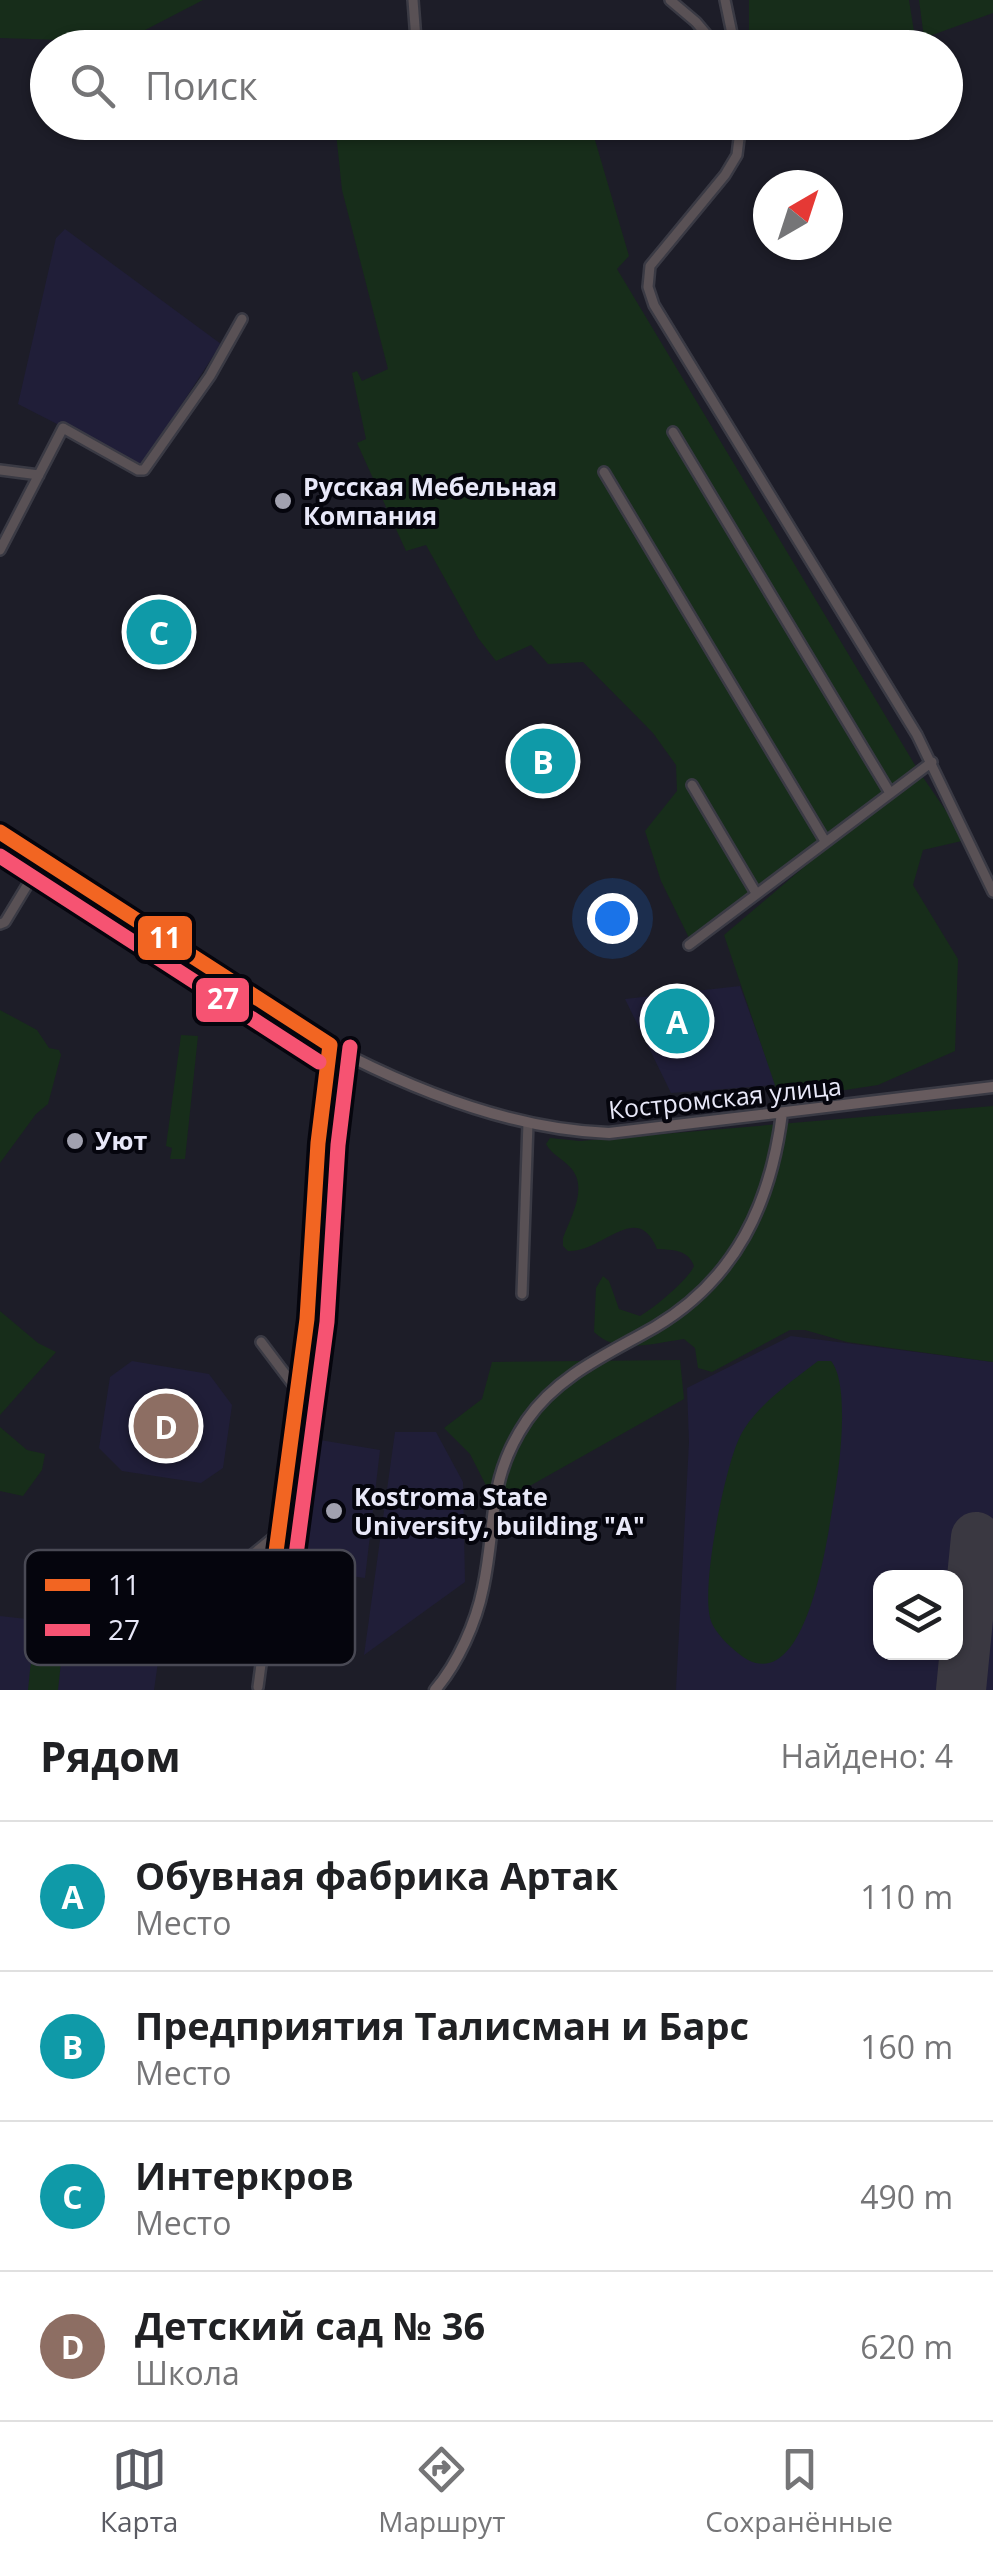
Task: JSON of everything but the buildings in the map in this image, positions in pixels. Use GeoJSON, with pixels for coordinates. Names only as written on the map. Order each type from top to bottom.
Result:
{"type":"FeatureCollection","features":[{"type":"Feature","properties":{"kind":"main road","name":"Костромская улица"},"geometry":{"type":"LineString","coordinates":[[0,832],[330,1045],[390,1077],[528,1124],[610,1133],[993,1087]]}},
{"type":"Feature","properties":{"kind":"main road"},"geometry":{"type":"LineString","coordinates":[[434,1690],[465,1642],[483,1588],[491,1510],[502,1466],[528,1419],[561,1384],[698,1298],[722,1270],[760,1205],[776,1158],[782,1113]]}},
{"type":"Feature","properties":{"kind":"street"},"geometry":{"type":"LineString","coordinates":[[413,0],[415,30]]}},
{"type":"Feature","properties":{"kind":"street"},"geometry":{"type":"LineString","coordinates":[[670,0],[703,30]]}},
{"type":"Feature","properties":{"kind":"street"},"geometry":{"type":"LineString","coordinates":[[725,0],[731,30]]}},
{"type":"Feature","properties":{"kind":"street"},"geometry":{"type":"LineString","coordinates":[[738,140],[737,154],[710,194],[648,271],[654,305],[932,762],[993,892]]}},
{"type":"Feature","properties":{"kind":"street"},"geometry":{"type":"LineString","coordinates":[[0,550],[63,428],[144,470],[210,376],[242,319]]}},
{"type":"Feature","properties":{"kind":"street"},"geometry":{"type":"LineString","coordinates":[[673,432],[890,793]]}},
{"type":"Feature","properties":{"kind":"street"},"geometry":{"type":"LineString","coordinates":[[0,470],[39,475]]}},
{"type":"Feature","properties":{"kind":"street"},"geometry":{"type":"LineString","coordinates":[[604,472],[825,842]]}},
{"type":"Feature","properties":{"kind":"street"},"geometry":{"type":"LineString","coordinates":[[689,946],[932,762]]}},
{"type":"Feature","properties":{"kind":"street"},"geometry":{"type":"LineString","coordinates":[[692,785],[756,893]]}},
{"type":"Feature","properties":{"kind":"street"},"geometry":{"type":"LineString","coordinates":[[0,924],[5,922],[43,859]]}},
{"type":"Feature","properties":{"kind":"street"},"geometry":{"type":"LineString","coordinates":[[277,1550],[312,1272],[317,1151],[330,1045]]}},
{"type":"Feature","properties":{"kind":"street"},"geometry":{"type":"LineString","coordinates":[[522,1294],[528,1124]]}},
{"type":"Feature","properties":{"kind":"street"},"geometry":{"type":"LineString","coordinates":[[261,1342],[298,1390]]}},
{"type":"Feature","properties":{"kind":"street"},"geometry":{"type":"LineString","coordinates":[[258,1550],[279,1533]]}},
{"type":"Feature","properties":{"kind":"street"},"geometry":{"type":"LineString","coordinates":[[258,1687],[261,1665]]}},
{"type":"Feature","properties":{"kind":"shaded area"},"geometry":{"type":"Polygon","coordinates":[[[65,229],[221,344],[141,467],[18,404],[56,238],[65,229]]]}},
{"type":"Feature","properties":{"kind":"shaded area"},"geometry":{"type":"Polygon","coordinates":[[[740,986],[776,1085],[671,1093],[625,999],[740,986]]]}},
{"type":"Feature","properties":{"kind":"shaded area"},"geometry":{"type":"Polygon","coordinates":[[[791,1336],[993,1362],[993,1690],[676,1690],[689,1442],[687,1388],[791,1336]]]}},
{"type":"Feature","properties":{"kind":"shaded area"},"geometry":{"type":"Polygon","coordinates":[[[132,1361],[209,1374],[232,1405],[223,1468],[201,1483],[122,1471],[99,1448],[110,1377],[132,1361]]]}},
{"type":"Feature","properties":{"kind":"shaded area"},"geometry":{"type":"Polygon","coordinates":[[[395,1432],[436,1432],[463,1482],[465,1582],[364,1655],[395,1432]]]}},
{"type":"Feature","properties":{"kind":"shaded area","name":"Kostroma State University, building \"A\""},"geometry":{"type":"Polygon","coordinates":[[[302,1437],[380,1450],[365,1578],[355,1577],[355,1550],[290,1550],[302,1437]]]}},
{"type":"Feature","properties":{"kind":"shaded area"},"geometry":{"type":"Polygon","coordinates":[[[0,1616],[25,1619],[25,1665],[158,1665],[154,1690],[0,1690],[0,1616]]]}},
{"type":"Feature","properties":{"kind":"green space"},"geometry":{"type":"Polygon","coordinates":[[[0,0],[203,0],[145,30],[30,30],[30,39],[0,38],[0,0]]]}},
{"type":"Feature","properties":{"kind":"green space"},"geometry":{"type":"Polygon","coordinates":[[[749,0],[909,0],[914,30],[749,30],[749,0]]]}},
{"type":"Feature","properties":{"kind":"green space"},"geometry":{"type":"Polygon","coordinates":[[[919,0],[993,0],[993,13],[946,30],[923,30],[919,0]]]}},
{"type":"Feature","properties":{"kind":"green space"},"geometry":{"type":"Polygon","coordinates":[[[337,140],[595,140],[629,256],[617,269],[918,770],[966,840],[923,850],[913,885],[958,959],[955,1051],[878,1085],[780,1100],[724,935],[898,787],[692,944],[661,881],[645,831],[677,791],[676,765],[653,733],[583,662],[548,664],[531,645],[496,661],[478,638],[426,545],[406,551],[357,443],[366,439],[352,373],[357,371],[362,381],[388,369],[342,190],[337,140]]]}},
{"type":"Feature","properties":{"kind":"green space"},"geometry":{"type":"Polygon","coordinates":[[[0,1010],[37,1030],[49,1048],[59,1050],[61,1055],[48,1104],[0,1163],[0,1010]]]}},
{"type":"Feature","properties":{"kind":"green space"},"geometry":{"type":"Polygon","coordinates":[[[181,1035],[198,1036],[185,1159],[170,1159],[172,1148],[166,1146],[181,1035]]]}},
{"type":"Feature","properties":{"kind":"green space"},"geometry":{"type":"Polygon","coordinates":[[[993,1106],[993,1362],[790,1330],[712,1372],[698,1368],[695,1348],[684,1339],[625,1345],[594,1332],[596,1288],[603,1276],[609,1281],[619,1309],[640,1316],[670,1293],[694,1266],[684,1253],[657,1249],[649,1235],[639,1228],[629,1228],[568,1251],[563,1238],[577,1202],[578,1183],[570,1167],[546,1144],[550,1138],[580,1141],[993,1106]]]}},
{"type":"Feature","properties":{"kind":"green space"},"geometry":{"type":"Polygon","coordinates":[[[0,1311],[38,1343],[56,1352],[0,1415],[0,1311]]]}},
{"type":"Feature","properties":{"kind":"green space"},"geometry":{"type":"Polygon","coordinates":[[[680,1360],[684,1399],[496,1505],[470,1454],[444,1428],[482,1399],[492,1362],[680,1360]]]}},
{"type":"Feature","properties":{"kind":"green space"},"geometry":{"type":"Polygon","coordinates":[[[818,1361],[831,1361],[837,1373],[842,1409],[838,1472],[820,1574],[800,1632],[786,1652],[769,1663],[748,1660],[717,1632],[708,1606],[711,1559],[726,1478],[738,1441],[752,1418],[818,1361]]]}},
{"type":"Feature","properties":{"kind":"green space"},"geometry":{"type":"Polygon","coordinates":[[[0,1427],[27,1450],[45,1454],[42,1470],[23,1496],[0,1491],[0,1427]]]}},
{"type":"Feature","properties":{"kind":"green space"},"geometry":{"type":"Polygon","coordinates":[[[61,1665],[58,1690],[28,1690],[30,1667],[61,1665]]]}},
{"type":"Feature","properties":{"kind":"taxiway"},"geometry":{"type":"LineString","coordinates":[[971,1585],[993,1565]]}},
{"type":"Feature","properties":{"kind":"runway"},"geometry":{"type":"LineString","coordinates":[[961,1690],[976,1537]]}},
{"type":"Feature","properties":{"kind":"transit line","name":"11"},"geometry":{"type":"LineString","coordinates":[[0,832],[330,1045]]}},
{"type":"Feature","properties":{"kind":"transit line","name":"27"},"geometry":{"type":"LineString","coordinates":[[0,856],[319,1062]]}},
{"type":"Feature","properties":{"kind":"transit line","name":"11"},"geometry":{"type":"LineString","coordinates":[[276,1550],[307,1319],[318,1143],[330,1045]]}},
{"type":"Feature","properties":{"kind":"transit line","name":"27"},"geometry":{"type":"LineString","coordinates":[[297,1550],[327,1322],[338,1145],[350,1047]]}},
{"type":"Feature","properties":{"kind":"place","name":"Русская Мебельная Компания"},"geometry":{"type":"Point","coordinates":[283,501]}},
{"type":"Feature","properties":{"kind":"place","name":"Интеркров"},"geometry":{"type":"Point","coordinates":[159,632]}},
{"type":"Feature","properties":{"kind":"place","name":"Предприятия Талисман и Барс"},"geometry":{"type":"Point","coordinates":[543,761]}},
{"type":"Feature","properties":{"kind":"place","name":"Обувная фабрика Артак"},"geometry":{"type":"Point","coordinates":[677,1021]}},
{"type":"Feature","properties":{"kind":"place","name":"Уют"},"geometry":{"type":"Point","coordinates":[75,1141]}},
{"type":"Feature","properties":{"kind":"place","name":"Детский сад № 36"},"geometry":{"type":"Point","coordinates":[166,1426]}},
{"type":"Feature","properties":{"kind":"place","name":"Kostroma State University, building \"A\""},"geometry":{"type":"Point","coordinates":[334,1511]}}]}
